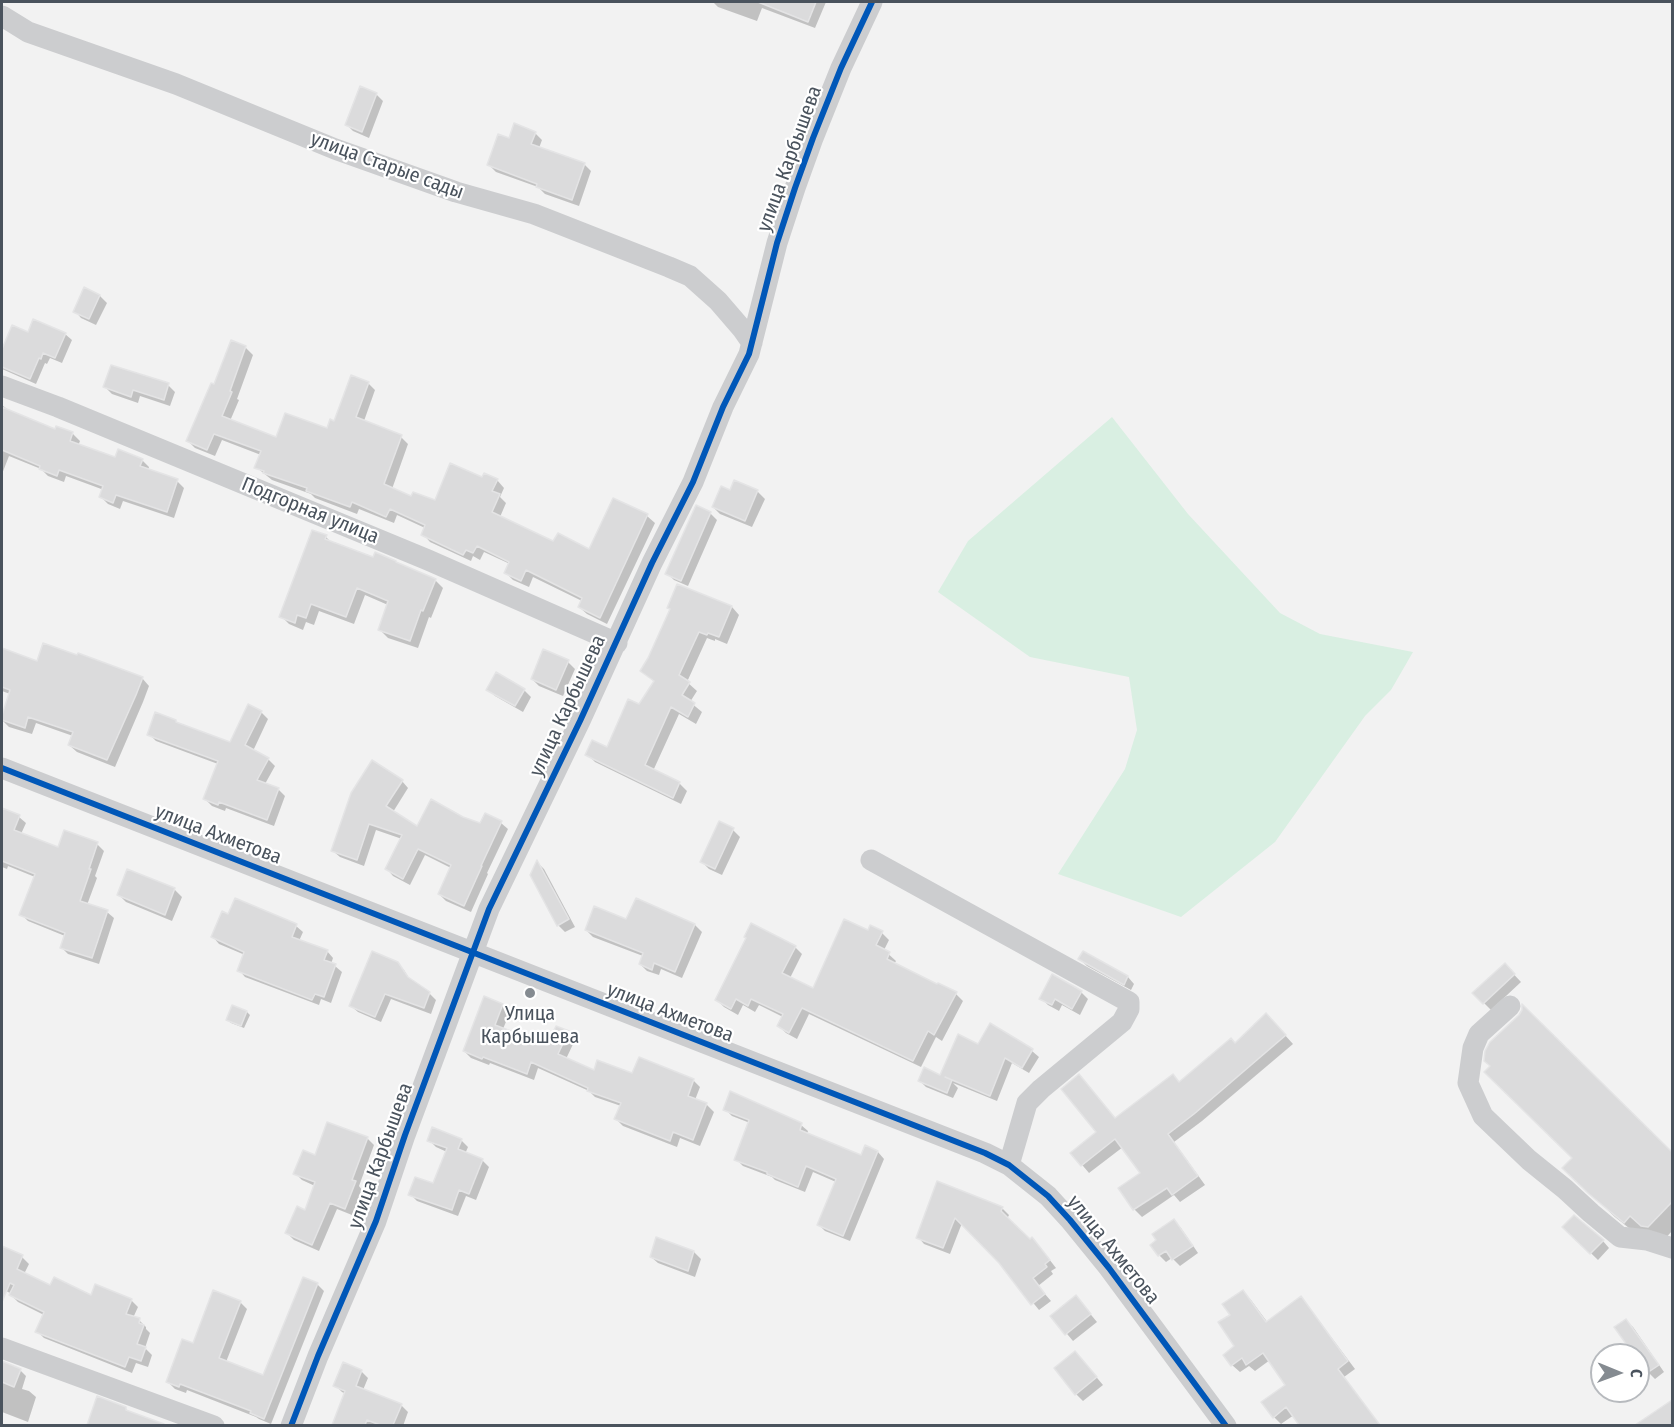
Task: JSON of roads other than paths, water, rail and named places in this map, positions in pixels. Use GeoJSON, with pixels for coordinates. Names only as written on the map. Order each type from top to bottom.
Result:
{"type":"FeatureCollection","features":[{"type":"Feature","properties":{"kind":"street","name":"улица Карбышева"},"geometry":{"type":"LineString","coordinates":[[291,1425],[376,1221],[405,1134],[494,899],[617,643],[652,562],[693,482],[723,407],[745,363],[777,243],[813,138],[841,68],[872,2]]}},
{"type":"Feature","properties":{"kind":"street","name":"улица Старые сады"},"geometry":{"type":"LineString","coordinates":[[2,16],[28,32],[176,84],[335,149],[456,192],[534,214],[690,276],[718,301],[752,343]]}},
{"type":"Feature","properties":{"kind":"street","name":"Подгорная улица"},"geometry":{"type":"LineString","coordinates":[[2,386],[428,560],[617,643]]}},
{"type":"Feature","properties":{"kind":"street","name":"улица Ахметова"},"geometry":{"type":"LineString","coordinates":[[2,768],[974,1149],[1009,1165],[1048,1196],[1070,1220],[1109,1268],[1226,1425]]}},
{"type":"Feature","properties":{"kind":"street"},"geometry":{"type":"LineString","coordinates":[[871,860],[1129,1002],[1129,1009],[1122,1022],[1027,1103],[1009,1165]]}},
{"type":"Feature","properties":{"kind":"street"},"geometry":{"type":"LineString","coordinates":[[1510,1006],[1479,1034],[1473,1048],[1468,1083],[1484,1116],[1529,1160],[1620,1237],[1647,1240],[1672,1248]]}},
{"type":"Feature","properties":{"kind":"street"},"geometry":{"type":"LineString","coordinates":[[2,1348],[214,1425]]}},
{"type":"Feature","properties":{"kind":"place","name":"Улица Карбышева"},"geometry":{"type":"Point","coordinates":[530,993]}}]}
